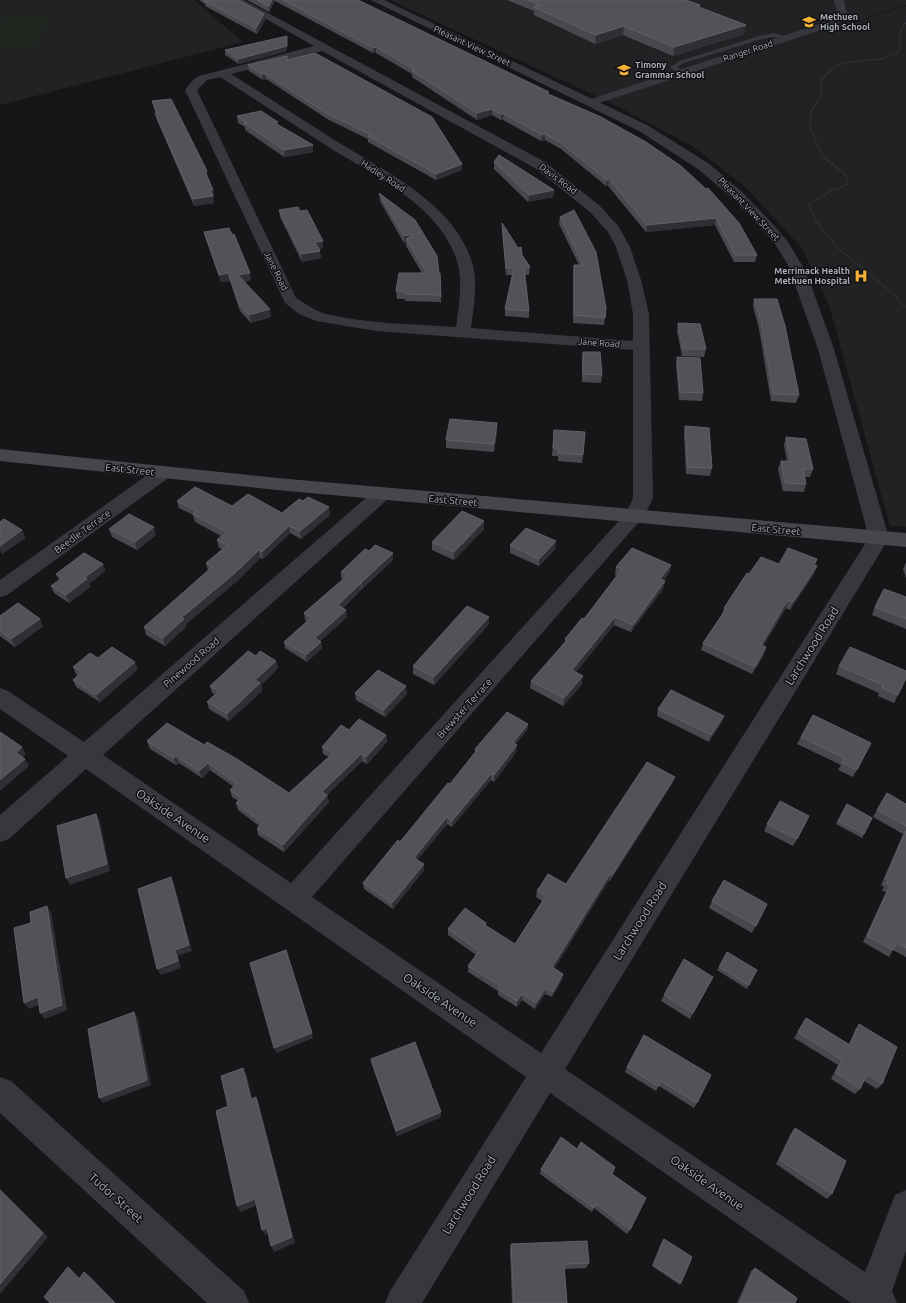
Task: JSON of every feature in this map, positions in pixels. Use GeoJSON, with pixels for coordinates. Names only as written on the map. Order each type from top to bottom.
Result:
{"type":"FeatureCollection","features":[{"type":"Feature","properties":{"kind":"main road","name":"East Street"},"geometry":{"type":"LineString","coordinates":[[0,456],[382,494],[906,540]]}},
{"type":"Feature","properties":{"kind":"street","name":"Davis Road"},"geometry":{"type":"LineString","coordinates":[[237,0],[528,157],[557,177],[595,209],[614,230],[623,247],[634,280],[641,314],[643,498],[634,516]]}},
{"type":"Feature","properties":{"kind":"street","name":"Pleasant View Street"},"geometry":{"type":"LineString","coordinates":[[376,0],[644,128],[703,166],[737,195],[781,242],[795,265],[826,349],[879,538]]}},
{"type":"Feature","properties":{"kind":"street","name":"Ranger Road"},"geometry":{"type":"LineString","coordinates":[[592,102],[788,38],[836,20],[842,14],[842,8],[839,0]]}},
{"type":"Feature","properties":{"kind":"street","name":"Jane Road"},"geometry":{"type":"LineString","coordinates":[[324,47],[221,74],[197,82],[191,90],[192,95],[290,300],[305,312],[322,318],[376,326],[641,346]]}},
{"type":"Feature","properties":{"kind":"street","name":"Hadley Road"},"geometry":{"type":"LineString","coordinates":[[221,74],[410,194],[442,223],[458,246],[465,266],[468,294],[463,332]]}},
{"type":"Feature","properties":{"kind":"street","name":"Beedle Terrace"},"geometry":{"type":"LineString","coordinates":[[0,590],[164,472]]}},
{"type":"Feature","properties":{"kind":"street","name":"Pinewood Road"},"geometry":{"type":"LineString","coordinates":[[0,831],[382,494]]}},
{"type":"Feature","properties":{"kind":"street","name":"Brewster Terrace"},"geometry":{"type":"LineString","coordinates":[[294,900],[634,516]]}},
{"type":"Feature","properties":{"kind":"street","name":"Larchwood Road"},"geometry":{"type":"LineString","coordinates":[[402,1303],[879,538]]}},
{"type":"Feature","properties":{"kind":"street","name":"Oakside Avenue"},"geometry":{"type":"LineString","coordinates":[[0,698],[546,1072],[874,1301]]}},
{"type":"Feature","properties":{"kind":"street","name":"Tudor Street"},"geometry":{"type":"LineString","coordinates":[[0,1092],[232,1303]]}},
{"type":"Feature","properties":{"kind":"street"},"geometry":{"type":"LineString","coordinates":[[874,1301],[906,1206]]}},
{"type":"Feature","properties":{"kind":"path"},"geometry":{"type":"LineString","coordinates":[[906,23],[900,29],[899,51],[896,54],[879,59],[840,64],[821,80],[821,96],[811,111],[810,128],[823,157],[845,174],[848,184],[829,192],[809,204],[810,212],[823,230],[842,251],[891,291],[906,308]]}},
{"type":"Feature","properties":{"kind":"shaded area"},"geometry":{"type":"Polygon","coordinates":[[[0,0],[194,0],[243,42],[0,105],[0,0]]]}},
{"type":"Feature","properties":{"kind":"shaded area","name":"Merrimack Health Methuen Hospital"},"geometry":{"type":"Polygon","coordinates":[[[390,0],[906,0],[906,5],[827,32],[906,6],[906,527],[890,526],[829,305],[801,247],[745,187],[694,147],[609,102],[390,0]]]}},
{"type":"Feature","properties":{"kind":"shaded area"},"geometry":{"type":"Polygon","coordinates":[[[52,16],[37,46],[0,48],[0,18],[52,16]]]}},
{"type":"Feature","properties":{"kind":"building"},"geometry":{"type":"Polygon","coordinates":[[[238,0],[264,14],[256,28],[204,1],[238,0]]]}},
{"type":"Feature","properties":{"kind":"building"},"geometry":{"type":"Polygon","coordinates":[[[257,0],[272,0],[269,6],[257,0]]]}},
{"type":"Feature","properties":{"kind":"building"},"geometry":{"type":"Polygon","coordinates":[[[283,0],[358,0],[549,92],[546,93],[601,117],[646,142],[681,166],[706,189],[708,188],[739,223],[757,255],[735,255],[716,218],[647,225],[609,179],[607,180],[561,143],[545,134],[542,135],[492,109],[477,113],[412,71],[415,70],[376,47],[373,48],[283,0]]]}},
{"type":"Feature","properties":{"kind":"building"},"geometry":{"type":"Polygon","coordinates":[[[528,0],[686,0],[700,5],[696,6],[746,25],[674,47],[624,26],[596,35],[534,7],[540,5],[528,0]]]}},
{"type":"Feature","properties":{"kind":"building"},"geometry":{"type":"Polygon","coordinates":[[[287,36],[287,46],[238,59],[225,50],[287,36]]]}},
{"type":"Feature","properties":{"kind":"building"},"geometry":{"type":"Polygon","coordinates":[[[315,53],[432,117],[462,164],[436,174],[368,136],[372,135],[328,114],[265,74],[262,74],[248,65],[287,56],[287,60],[315,53]]]}},
{"type":"Feature","properties":{"kind":"building"},"geometry":{"type":"Polygon","coordinates":[[[171,99],[207,171],[205,171],[213,190],[210,190],[213,196],[193,199],[155,113],[157,113],[152,101],[171,99]]]}},
{"type":"Feature","properties":{"kind":"building"},"geometry":{"type":"Polygon","coordinates":[[[261,111],[278,122],[275,123],[313,145],[284,150],[244,123],[247,123],[237,116],[261,111]]]}},
{"type":"Feature","properties":{"kind":"building"},"geometry":{"type":"Polygon","coordinates":[[[499,155],[554,190],[529,195],[494,162],[499,155]]]}},
{"type":"Feature","properties":{"kind":"building"},"geometry":{"type":"Polygon","coordinates":[[[379,193],[415,220],[437,256],[440,273],[441,297],[440,295],[405,294],[405,291],[396,291],[399,273],[427,273],[406,239],[414,234],[404,236],[379,193]]]}},
{"type":"Feature","properties":{"kind":"building"},"geometry":{"type":"Polygon","coordinates":[[[298,207],[300,211],[307,210],[323,241],[315,242],[320,251],[301,254],[279,210],[298,207]]]}},
{"type":"Feature","properties":{"kind":"building"},"geometry":{"type":"Polygon","coordinates":[[[574,210],[596,252],[606,308],[605,318],[574,315],[574,265],[583,265],[560,217],[574,210]]]}},
{"type":"Feature","properties":{"kind":"building"},"geometry":{"type":"Polygon","coordinates":[[[502,223],[518,248],[521,247],[522,255],[530,267],[524,268],[529,311],[505,309],[514,268],[506,268],[502,223]]]}},
{"type":"Feature","properties":{"kind":"building"},"geometry":{"type":"Polygon","coordinates":[[[229,228],[232,235],[234,234],[250,273],[238,275],[270,309],[249,315],[239,304],[228,273],[219,275],[204,232],[229,228]]]}},
{"type":"Feature","properties":{"kind":"building"},"geometry":{"type":"Polygon","coordinates":[[[754,299],[777,299],[785,326],[799,395],[773,394],[761,321],[754,299]]]}},
{"type":"Feature","properties":{"kind":"building"},"geometry":{"type":"Polygon","coordinates":[[[678,323],[700,324],[706,349],[683,349],[678,323]]]}},
{"type":"Feature","properties":{"kind":"building"},"geometry":{"type":"Polygon","coordinates":[[[583,352],[600,352],[602,375],[583,374],[583,352]]]}},
{"type":"Feature","properties":{"kind":"building"},"geometry":{"type":"Polygon","coordinates":[[[677,357],[700,358],[703,393],[680,392],[677,357]]]}},
{"type":"Feature","properties":{"kind":"building"},"geometry":{"type":"Polygon","coordinates":[[[450,419],[497,423],[494,444],[446,440],[450,419]]]}},
{"type":"Feature","properties":{"kind":"building"},"geometry":{"type":"Polygon","coordinates":[[[685,426],[709,428],[712,468],[688,467],[685,426]]]}},
{"type":"Feature","properties":{"kind":"building"},"geometry":{"type":"Polygon","coordinates":[[[554,430],[585,432],[583,455],[558,453],[559,448],[553,448],[554,430]]]}},
{"type":"Feature","properties":{"kind":"building"},"geometry":{"type":"Polygon","coordinates":[[[786,437],[806,439],[813,469],[803,469],[806,484],[785,483],[781,461],[791,461],[786,437]]]}},
{"type":"Feature","properties":{"kind":"building"},"geometry":{"type":"Polygon","coordinates":[[[195,487],[232,506],[248,494],[282,513],[299,499],[303,501],[308,497],[329,507],[300,531],[289,526],[262,552],[259,550],[235,573],[181,618],[184,619],[163,638],[144,627],[212,567],[206,563],[228,545],[217,540],[226,532],[193,514],[197,511],[177,501],[195,487]]]}},
{"type":"Feature","properties":{"kind":"building"},"geometry":{"type":"Polygon","coordinates":[[[462,511],[484,521],[454,552],[432,542],[462,511]]]}},
{"type":"Feature","properties":{"kind":"building"},"geometry":{"type":"Polygon","coordinates":[[[129,514],[154,527],[135,542],[109,529],[129,514]]]}},
{"type":"Feature","properties":{"kind":"building"},"geometry":{"type":"Polygon","coordinates":[[[4,519],[22,530],[0,546],[0,522],[4,519]]]}},
{"type":"Feature","properties":{"kind":"building"},"geometry":{"type":"Polygon","coordinates":[[[526,528],[556,541],[539,559],[510,545],[526,528]]]}},
{"type":"Feature","properties":{"kind":"building"},"geometry":{"type":"Polygon","coordinates":[[[375,545],[393,553],[362,582],[358,581],[361,583],[338,605],[346,610],[315,638],[321,642],[306,655],[284,642],[311,618],[304,613],[348,575],[341,572],[365,549],[369,551],[375,545]]]}},
{"type":"Feature","properties":{"kind":"building"},"geometry":{"type":"Polygon","coordinates":[[[632,548],[671,565],[660,579],[665,581],[633,625],[615,617],[572,670],[583,676],[564,698],[531,681],[567,640],[565,639],[582,618],[584,619],[622,569],[616,567],[632,548]]]}},
{"type":"Feature","properties":{"kind":"building"},"geometry":{"type":"Polygon","coordinates":[[[788,548],[817,559],[814,565],[817,566],[793,602],[788,600],[761,645],[766,647],[755,667],[703,643],[726,609],[724,608],[747,573],[749,574],[761,557],[779,564],[788,548]]]}},
{"type":"Feature","properties":{"kind":"building"},"geometry":{"type":"Polygon","coordinates":[[[84,553],[103,564],[84,578],[87,579],[66,595],[51,586],[62,578],[56,574],[84,553]]]}},
{"type":"Feature","properties":{"kind":"building"},"geometry":{"type":"Polygon","coordinates":[[[884,589],[906,597],[906,619],[875,607],[884,589]]]}},
{"type":"Feature","properties":{"kind":"building"},"geometry":{"type":"Polygon","coordinates":[[[18,603],[40,619],[11,639],[0,631],[0,616],[18,603]]]}},
{"type":"Feature","properties":{"kind":"building"},"geometry":{"type":"Polygon","coordinates":[[[467,606],[489,617],[434,677],[413,666],[467,606]]]}},
{"type":"Feature","properties":{"kind":"building"},"geometry":{"type":"Polygon","coordinates":[[[112,647],[135,662],[96,695],[73,680],[82,672],[73,667],[90,653],[98,658],[112,647]]]}},
{"type":"Feature","properties":{"kind":"building"},"geometry":{"type":"Polygon","coordinates":[[[850,647],[906,671],[906,678],[898,695],[882,688],[883,685],[839,666],[850,647]]]}},
{"type":"Feature","properties":{"kind":"building"},"geometry":{"type":"Polygon","coordinates":[[[248,651],[256,656],[260,651],[276,661],[255,680],[260,683],[227,714],[207,702],[219,691],[210,686],[248,651]]]}},
{"type":"Feature","properties":{"kind":"building"},"geometry":{"type":"Polygon","coordinates":[[[378,670],[406,686],[384,710],[355,693],[378,670]]]}},
{"type":"Feature","properties":{"kind":"building"},"geometry":{"type":"Polygon","coordinates":[[[671,690],[724,716],[711,735],[658,709],[671,690]]]}},
{"type":"Feature","properties":{"kind":"building"},"geometry":{"type":"Polygon","coordinates":[[[507,712],[528,724],[513,743],[517,745],[494,775],[491,774],[452,821],[447,817],[414,858],[424,864],[392,903],[363,883],[398,840],[400,842],[448,783],[450,784],[477,750],[475,749],[507,712]]]}},
{"type":"Feature","properties":{"kind":"building"},"geometry":{"type":"Polygon","coordinates":[[[813,715],[871,743],[857,770],[842,763],[844,758],[801,737],[813,715]]]}},
{"type":"Feature","properties":{"kind":"building"},"geometry":{"type":"Polygon","coordinates":[[[359,719],[386,735],[366,757],[361,754],[322,792],[327,795],[283,845],[257,829],[262,823],[236,803],[241,798],[230,790],[237,784],[208,763],[199,771],[176,756],[174,758],[147,741],[167,723],[204,745],[207,742],[237,759],[289,793],[333,753],[322,747],[341,725],[349,730],[359,719]]]}},
{"type":"Feature","properties":{"kind":"building"},"geometry":{"type":"Polygon","coordinates":[[[0,732],[22,747],[16,753],[25,759],[0,780],[0,732]]]}},
{"type":"Feature","properties":{"kind":"building"},"geometry":{"type":"Polygon","coordinates":[[[647,762],[675,777],[612,875],[610,874],[552,967],[563,974],[553,992],[546,988],[536,1003],[522,994],[517,1001],[498,989],[500,986],[468,966],[479,951],[448,929],[465,908],[486,923],[485,925],[515,944],[546,896],[537,891],[548,874],[566,884],[647,762]]]}},
{"type":"Feature","properties":{"kind":"building"},"geometry":{"type":"Polygon","coordinates":[[[887,793],[906,804],[906,826],[877,810],[887,793]]]}},
{"type":"Feature","properties":{"kind":"building"},"geometry":{"type":"Polygon","coordinates":[[[780,801],[809,816],[797,839],[767,824],[780,801]]]}},
{"type":"Feature","properties":{"kind":"building"},"geometry":{"type":"Polygon","coordinates":[[[847,804],[872,818],[864,834],[838,821],[847,804]]]}},
{"type":"Feature","properties":{"kind":"building"},"geometry":{"type":"Polygon","coordinates":[[[96,814],[107,864],[66,878],[57,826],[96,814]]]}},
{"type":"Feature","properties":{"kind":"building"},"geometry":{"type":"Polygon","coordinates":[[[906,831],[906,948],[897,943],[893,950],[867,936],[890,886],[887,884],[888,880],[885,879],[906,831]]]}},
{"type":"Feature","properties":{"kind":"building"},"geometry":{"type":"Polygon","coordinates":[[[171,877],[189,945],[175,950],[178,961],[157,969],[138,889],[171,877]]]}},
{"type":"Feature","properties":{"kind":"building"},"geometry":{"type":"Polygon","coordinates":[[[724,880],[767,904],[756,926],[712,901],[724,880]]]}},
{"type":"Feature","properties":{"kind":"building"},"geometry":{"type":"Polygon","coordinates":[[[47,906],[62,1005],[40,1013],[38,997],[24,1003],[14,928],[31,923],[30,912],[47,906]]]}},
{"type":"Feature","properties":{"kind":"building"},"geometry":{"type":"Polygon","coordinates":[[[286,950],[312,1033],[274,1048],[250,963],[286,950]]]}},
{"type":"Feature","properties":{"kind":"building"},"geometry":{"type":"Polygon","coordinates":[[[727,952],[757,970],[749,985],[719,967],[727,952]]]}},
{"type":"Feature","properties":{"kind":"building"},"geometry":{"type":"Polygon","coordinates":[[[684,959],[713,977],[693,1013],[664,995],[684,959]]]}},
{"type":"Feature","properties":{"kind":"building"},"geometry":{"type":"Polygon","coordinates":[[[134,1012],[147,1080],[99,1098],[88,1029],[134,1012]]]}},
{"type":"Feature","properties":{"kind":"building"},"geometry":{"type":"Polygon","coordinates":[[[806,1018],[850,1045],[859,1024],[897,1047],[882,1084],[867,1074],[860,1089],[836,1073],[842,1060],[798,1032],[806,1018]]]}},
{"type":"Feature","properties":{"kind":"building"},"geometry":{"type":"Polygon","coordinates":[[[644,1035],[711,1075],[697,1103],[661,1081],[658,1086],[627,1067],[644,1035]]]}},
{"type":"Feature","properties":{"kind":"building"},"geometry":{"type":"Polygon","coordinates":[[[415,1042],[441,1112],[396,1131],[371,1059],[415,1042]]]}},
{"type":"Feature","properties":{"kind":"building"},"geometry":{"type":"Polygon","coordinates":[[[243,1068],[251,1099],[256,1097],[292,1237],[271,1246],[267,1228],[262,1230],[255,1199],[237,1206],[216,1111],[228,1106],[221,1076],[243,1068]]]}},
{"type":"Feature","properties":{"kind":"building"},"geometry":{"type":"Polygon","coordinates":[[[795,1128],[846,1161],[832,1194],[780,1160],[795,1128]]]}},
{"type":"Feature","properties":{"kind":"building"},"geometry":{"type":"Polygon","coordinates":[[[561,1137],[577,1149],[581,1142],[615,1167],[612,1174],[646,1198],[630,1230],[596,1204],[594,1208],[541,1169],[561,1137]]]}},
{"type":"Feature","properties":{"kind":"building"},"geometry":{"type":"Polygon","coordinates":[[[0,1190],[43,1233],[0,1284],[0,1190]]]}},
{"type":"Feature","properties":{"kind":"building"},"geometry":{"type":"Polygon","coordinates":[[[664,1239],[692,1257],[681,1283],[653,1265],[664,1239]]]}},
{"type":"Feature","properties":{"kind":"building"},"geometry":{"type":"Polygon","coordinates":[[[587,1241],[589,1263],[564,1264],[567,1303],[514,1303],[511,1244],[587,1241]]]}},
{"type":"Feature","properties":{"kind":"building"},"geometry":{"type":"Polygon","coordinates":[[[68,1267],[79,1279],[84,1272],[115,1303],[50,1303],[44,1297],[68,1267]]]}},
{"type":"Feature","properties":{"kind":"building"},"geometry":{"type":"Polygon","coordinates":[[[755,1268],[797,1298],[795,1303],[740,1303],[755,1268]]]}},
{"type":"Feature","properties":{"kind":"place","name":"Methuen High School"},"geometry":{"type":"Point","coordinates":[809,22]}},
{"type":"Feature","properties":{"kind":"place","name":"Timony Grammar School"},"geometry":{"type":"Point","coordinates":[624,70]}},
{"type":"Feature","properties":{"kind":"place","name":"Merrimack Health Methuen Hospital"},"geometry":{"type":"Point","coordinates":[861,276]}}]}
